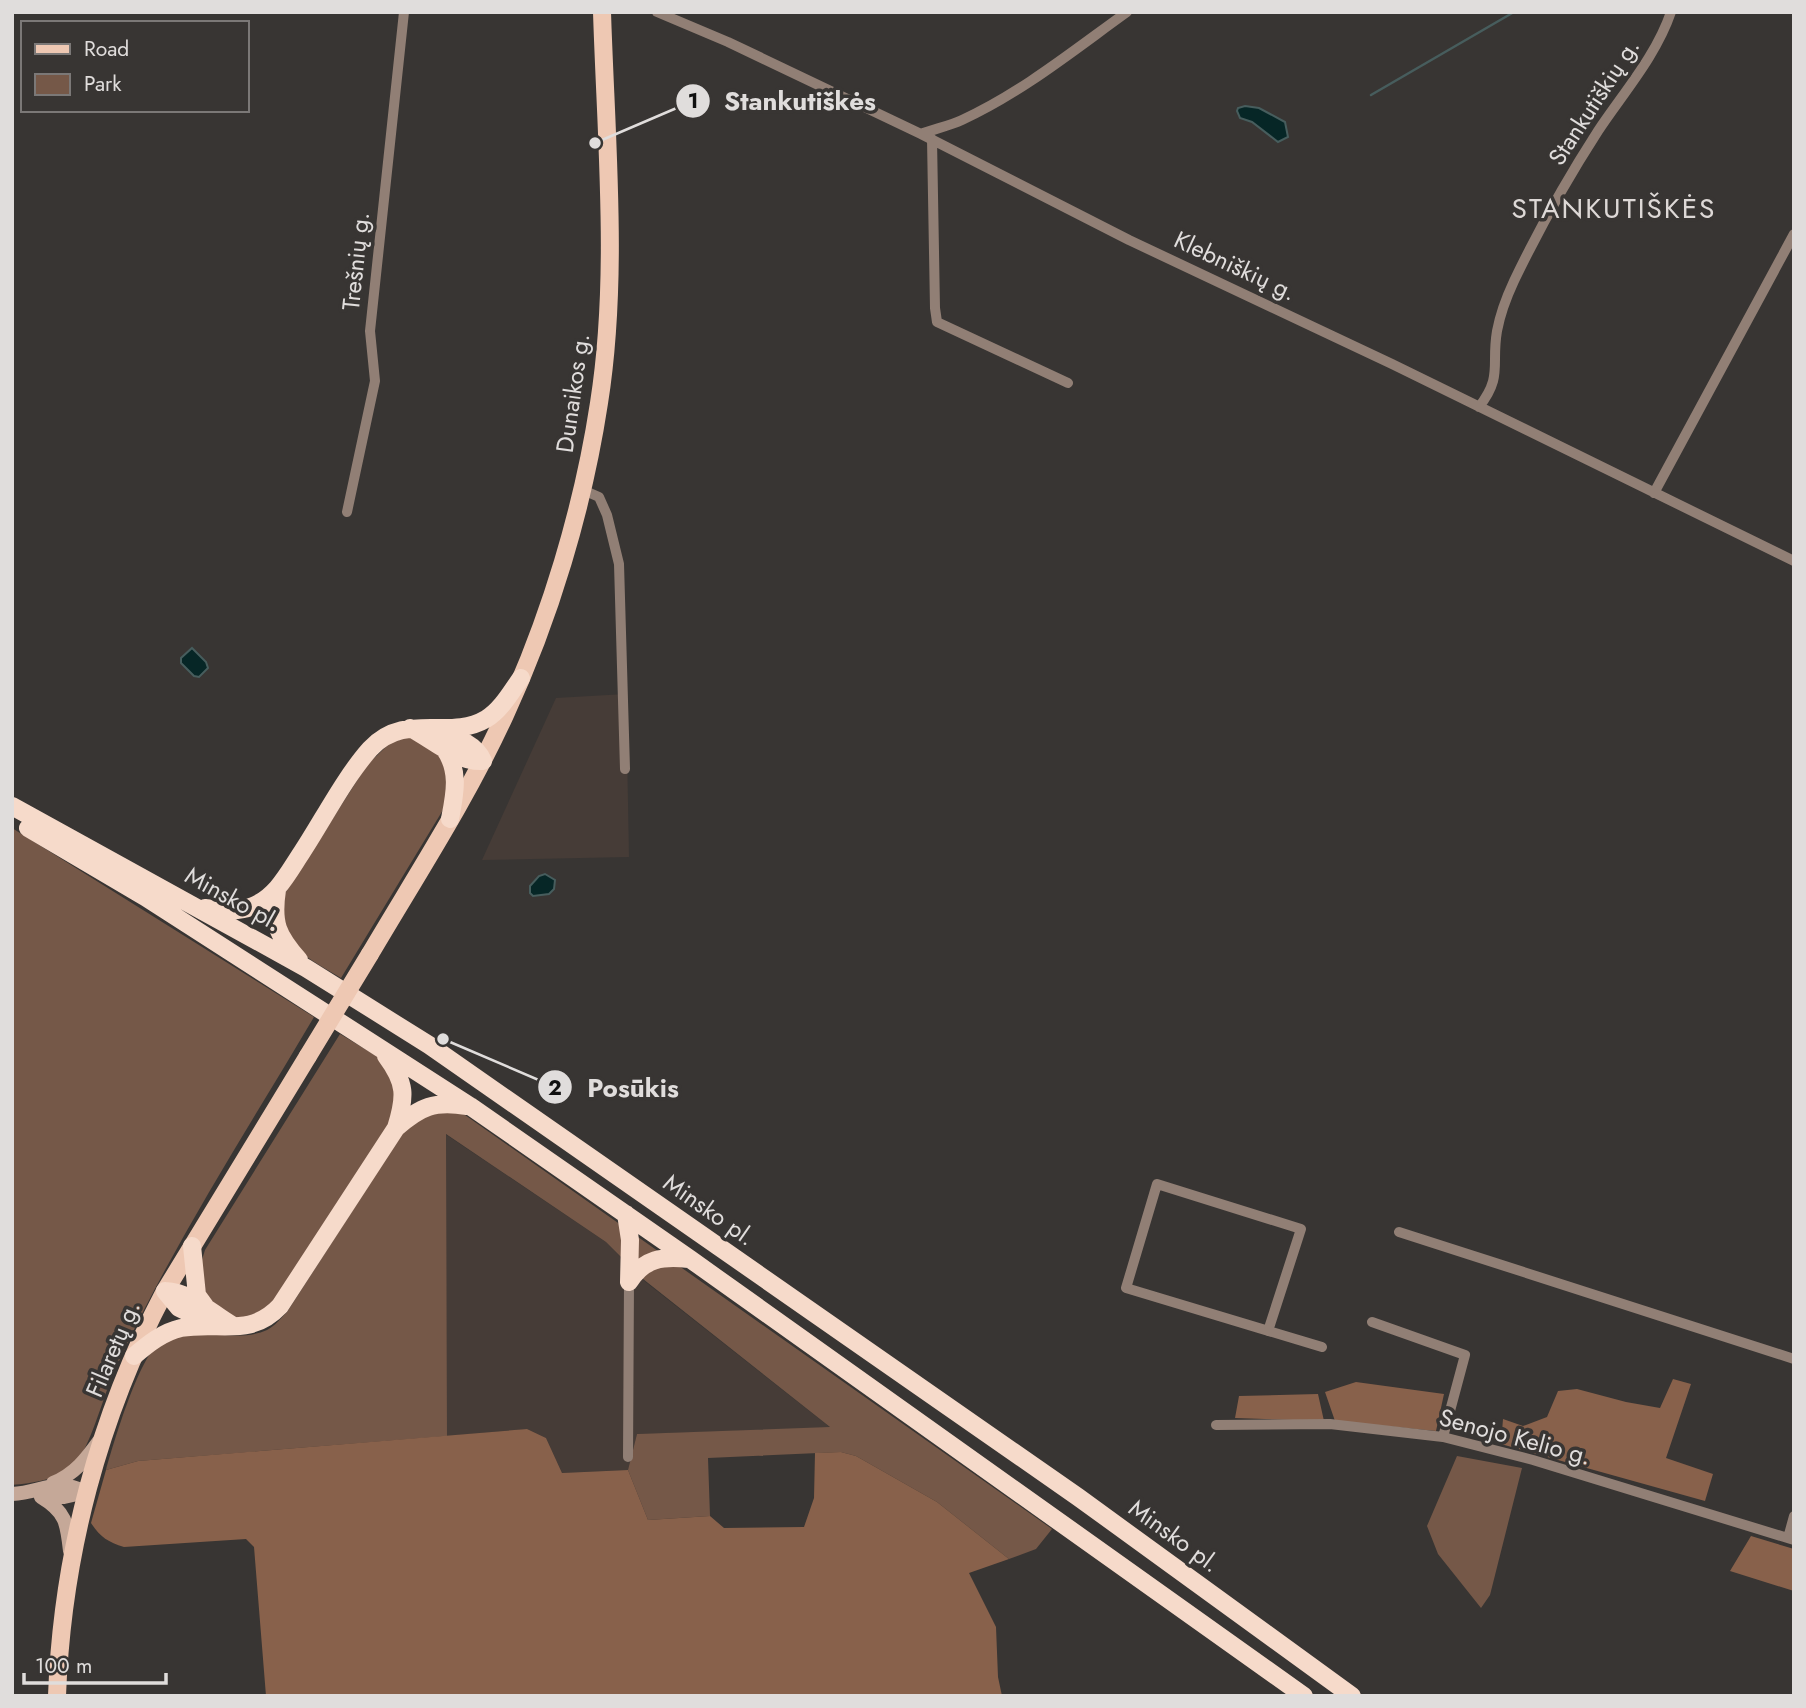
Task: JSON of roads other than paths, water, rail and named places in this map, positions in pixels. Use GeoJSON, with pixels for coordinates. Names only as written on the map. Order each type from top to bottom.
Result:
{"type":"FeatureCollection","features":[{"type":"Feature","properties":{"kind":"highway"},"geometry":{"type":"LineString","coordinates":[[198,907],[223,911],[244,909],[264,901],[277,890],[370,749],[387,735],[418,728],[453,727],[485,720],[495,712],[521,678]]}},
{"type":"Feature","properties":{"kind":"highway"},"geometry":{"type":"LineString","coordinates":[[418,728],[469,745],[480,754],[483,761],[467,760],[444,748],[418,728]]}},
{"type":"Feature","properties":{"kind":"highway"},"geometry":{"type":"LineString","coordinates":[[444,748],[452,759],[455,770],[455,792],[450,819]]}},
{"type":"Feature","properties":{"kind":"highway","name":"Minsko pl."},"geometry":{"type":"LineString","coordinates":[[12,806],[306,968],[429,1045],[1078,1497],[1352,1696]]}},
{"type":"Feature","properties":{"kind":"highway","name":"Minsko pl."},"geometry":{"type":"LineString","coordinates":[[12,818],[145,897],[470,1106],[690,1259],[1304,1696]]}},
{"type":"Feature","properties":{"kind":"highway"},"geometry":{"type":"LineString","coordinates":[[277,890],[274,914],[278,932],[306,968]]}},
{"type":"Feature","properties":{"kind":"highway"},"geometry":{"type":"LineString","coordinates":[[165,1292],[179,1308],[236,1327],[255,1325],[272,1315],[280,1306],[396,1128],[403,1104],[400,1076],[381,1049]]}},
{"type":"Feature","properties":{"kind":"highway"},"geometry":{"type":"LineString","coordinates":[[396,1128],[418,1111],[439,1103],[470,1106]]}},
{"type":"Feature","properties":{"kind":"highway"},"geometry":{"type":"LineString","coordinates":[[626,1214],[630,1240],[629,1282]]}},
{"type":"Feature","properties":{"kind":"highway"},"geometry":{"type":"LineString","coordinates":[[192,1246],[197,1295],[211,1317]]}},
{"type":"Feature","properties":{"kind":"highway"},"geometry":{"type":"LineString","coordinates":[[629,1282],[642,1265],[650,1261],[670,1257],[690,1259]]}},
{"type":"Feature","properties":{"kind":"highway"},"geometry":{"type":"LineString","coordinates":[[134,1356],[148,1343],[173,1330],[211,1317]]}},
{"type":"Feature","properties":{"kind":"main road","name":"Dunaikos g."},"geometry":{"type":"LineString","coordinates":[[450,819],[483,761],[521,678],[558,575],[583,491],[600,402],[610,252],[602,12]]}},
{"type":"Feature","properties":{"kind":"main road","name":"Filaretų g."},"geometry":{"type":"LineString","coordinates":[[57,1696],[71,1564],[86,1492],[102,1437],[134,1356],[165,1292],[192,1246],[450,819]]}},
{"type":"Feature","properties":{"kind":"main road"},"geometry":{"type":"LineString","coordinates":[[45,1491],[76,1470],[102,1437]]}},
{"type":"Feature","properties":{"kind":"main road"},"geometry":{"type":"LineString","coordinates":[[45,1491],[66,1522],[71,1564]]}},
{"type":"Feature","properties":{"kind":"main road"},"geometry":{"type":"LineString","coordinates":[[15,1494],[45,1491],[64,1497],[86,1492]]}},
{"type":"Feature","properties":{"kind":"street","name":"Trešnių g."},"geometry":{"type":"LineString","coordinates":[[348,512],[375,380],[370,331],[404,12]]}},
{"type":"Feature","properties":{"kind":"street","name":"Klebniškių g."},"geometry":{"type":"LineString","coordinates":[[657,12],[728,42],[932,139],[1129,240],[1392,363],[1794,561]]}},
{"type":"Feature","properties":{"kind":"street"},"geometry":{"type":"LineString","coordinates":[[920,134],[960,121],[984,109],[1050,68],[1127,12]]}},
{"type":"Feature","properties":{"kind":"street","name":"Stankutiškių g."},"geometry":{"type":"LineString","coordinates":[[1479,407],[1491,392],[1495,381],[1497,330],[1510,288],[1545,218],[1596,134],[1652,53],[1671,12]]}},
{"type":"Feature","properties":{"kind":"street"},"geometry":{"type":"LineString","coordinates":[[932,139],[937,321],[1068,383]]}},
{"type":"Feature","properties":{"kind":"street"},"geometry":{"type":"LineString","coordinates":[[1654,493],[1794,234]]}},
{"type":"Feature","properties":{"kind":"street"},"geometry":{"type":"LineString","coordinates":[[583,491],[599,497],[607,514],[617,556],[625,769]]}},
{"type":"Feature","properties":{"kind":"street"},"geometry":{"type":"LineString","coordinates":[[1268,1331],[1301,1229],[1157,1184],[1126,1288],[1268,1331],[1322,1347]]}},
{"type":"Feature","properties":{"kind":"street"},"geometry":{"type":"LineString","coordinates":[[1399,1232],[1794,1359]]}},
{"type":"Feature","properties":{"kind":"street"},"geometry":{"type":"LineString","coordinates":[[628,1457],[629,1282]]}},
{"type":"Feature","properties":{"kind":"street"},"geometry":{"type":"LineString","coordinates":[[1372,1322],[1465,1355],[1443,1437]]}},
{"type":"Feature","properties":{"kind":"street","name":"Senojo Kelio g."},"geometry":{"type":"LineString","coordinates":[[1216,1425],[1330,1424],[1443,1437],[1533,1460],[1791,1539]]}},
{"type":"Feature","properties":{"kind":"street"},"geometry":{"type":"LineString","coordinates":[[1791,1539],[1794,1516]]}},
{"type":"Feature","properties":{"kind":"water"},"geometry":{"type":"Polygon","coordinates":[[[1238,108],[1259,108],[1285,122],[1288,137],[1278,142],[1252,122],[1240,118],[1238,108]]]}},
{"type":"Feature","properties":{"kind":"water"},"geometry":{"type":"Polygon","coordinates":[[[192,648],[206,662],[208,668],[199,677],[194,676],[181,663],[181,658],[192,648]]]}},
{"type":"Feature","properties":{"kind":"water"},"geometry":{"type":"Polygon","coordinates":[[[545,874],[555,880],[554,889],[549,894],[533,896],[530,886],[539,876],[545,874]]]}},
{"type":"Feature","properties":{"kind":"waterway"},"geometry":{"type":"LineString","coordinates":[[1371,95],[1514,12]]}},
{"type":"Feature","properties":{"kind":"place","name":"Stankutiškės"},"geometry":{"type":"Point","coordinates":[595,143]}},
{"type":"Feature","properties":{"kind":"place","name":"Posūkis"},"geometry":{"type":"Point","coordinates":[443,1039]}},
{"type":"Feature","properties":{"kind":"district","name":"STANKUTIŠKĖS"},"geometry":{"type":"Point","coordinates":[1614,208]}}]}
